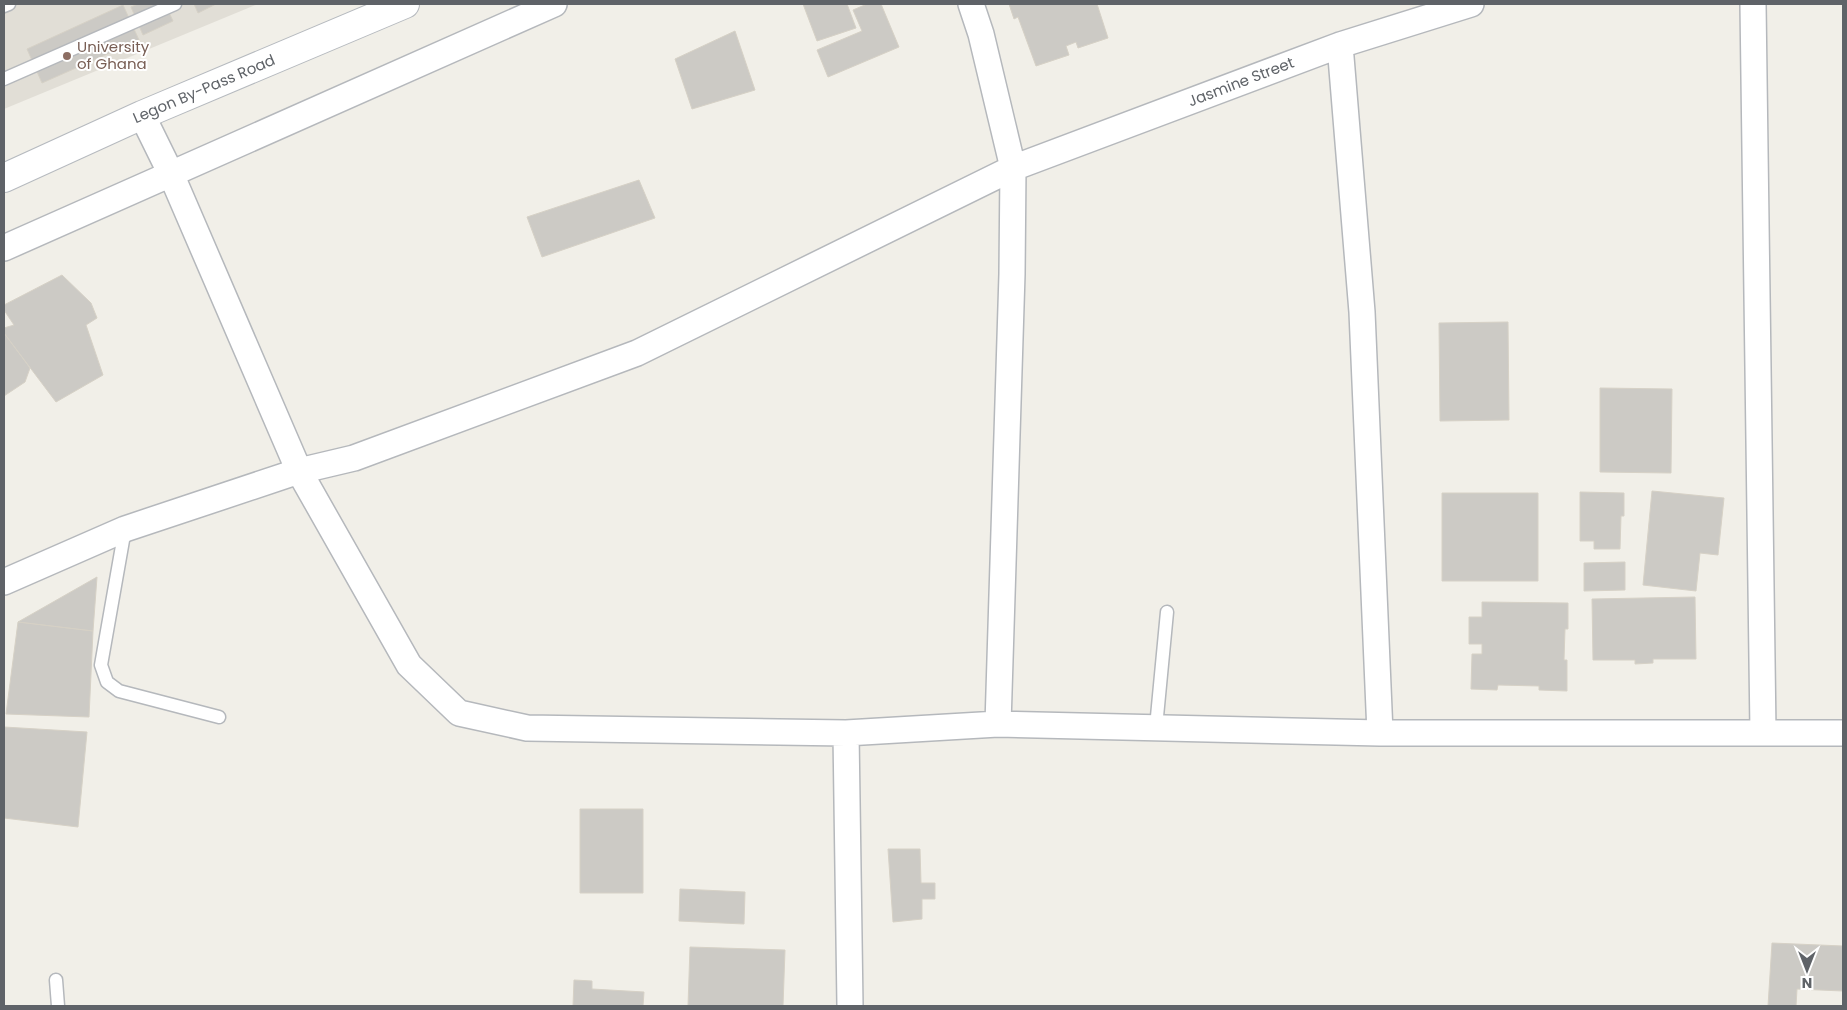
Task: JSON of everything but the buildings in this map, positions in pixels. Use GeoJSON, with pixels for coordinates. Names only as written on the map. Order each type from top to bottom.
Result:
{"type":"FeatureCollection","features":[{"type":"Feature","properties":{"kind":"street","name":"Legon By-Pass Road"},"geometry":{"type":"LineString","coordinates":[[4,178],[142,115],[405,4]]}},
{"type":"Feature","properties":{"kind":"street"},"geometry":{"type":"LineString","coordinates":[[4,248],[554,4]]}},
{"type":"Feature","properties":{"kind":"street"},"geometry":{"type":"LineString","coordinates":[[971,4],[981,34],[1013,168],[1012,274],[998,724]]}},
{"type":"Feature","properties":{"kind":"street","name":"Jasmine Street"},"geometry":{"type":"LineString","coordinates":[[4,582],[125,529],[299,471],[354,458],[637,353],[1013,168],[1340,45],[1471,4]]}},
{"type":"Feature","properties":{"kind":"street"},"geometry":{"type":"LineString","coordinates":[[1753,4],[1763,732]]}},
{"type":"Feature","properties":{"kind":"street"},"geometry":{"type":"LineString","coordinates":[[1340,45],[1362,312],[1380,733]]}},
{"type":"Feature","properties":{"kind":"street"},"geometry":{"type":"LineString","coordinates":[[142,115],[171,174],[299,471],[409,665],[459,713],[527,728],[846,733],[998,724],[1380,733],[1843,732]]}},
{"type":"Feature","properties":{"kind":"street"},"geometry":{"type":"LineString","coordinates":[[846,733],[850,1006]]}},
{"type":"Feature","properties":{"kind":"lane"},"geometry":{"type":"LineString","coordinates":[[4,6],[9,4]]}},
{"type":"Feature","properties":{"kind":"lane"},"geometry":{"type":"LineString","coordinates":[[4,79],[175,4]]}},
{"type":"Feature","properties":{"kind":"lane"},"geometry":{"type":"LineString","coordinates":[[125,529],[101,665],[106,682],[119,691],[219,716]]}},
{"type":"Feature","properties":{"kind":"lane"},"geometry":{"type":"LineString","coordinates":[[1156,728],[1167,612]]}},
{"type":"Feature","properties":{"kind":"lane"},"geometry":{"type":"LineString","coordinates":[[56,980],[58,1006]]}},
{"type":"Feature","properties":{"kind":"shaded area","name":"University of Ghana"},"geometry":{"type":"Polygon","coordinates":[[[4,4],[258,4],[4,109],[4,4]]]}},
{"type":"Feature","properties":{"kind":"place","name":"University of Ghana"},"geometry":{"type":"Point","coordinates":[67,56]}}]}
